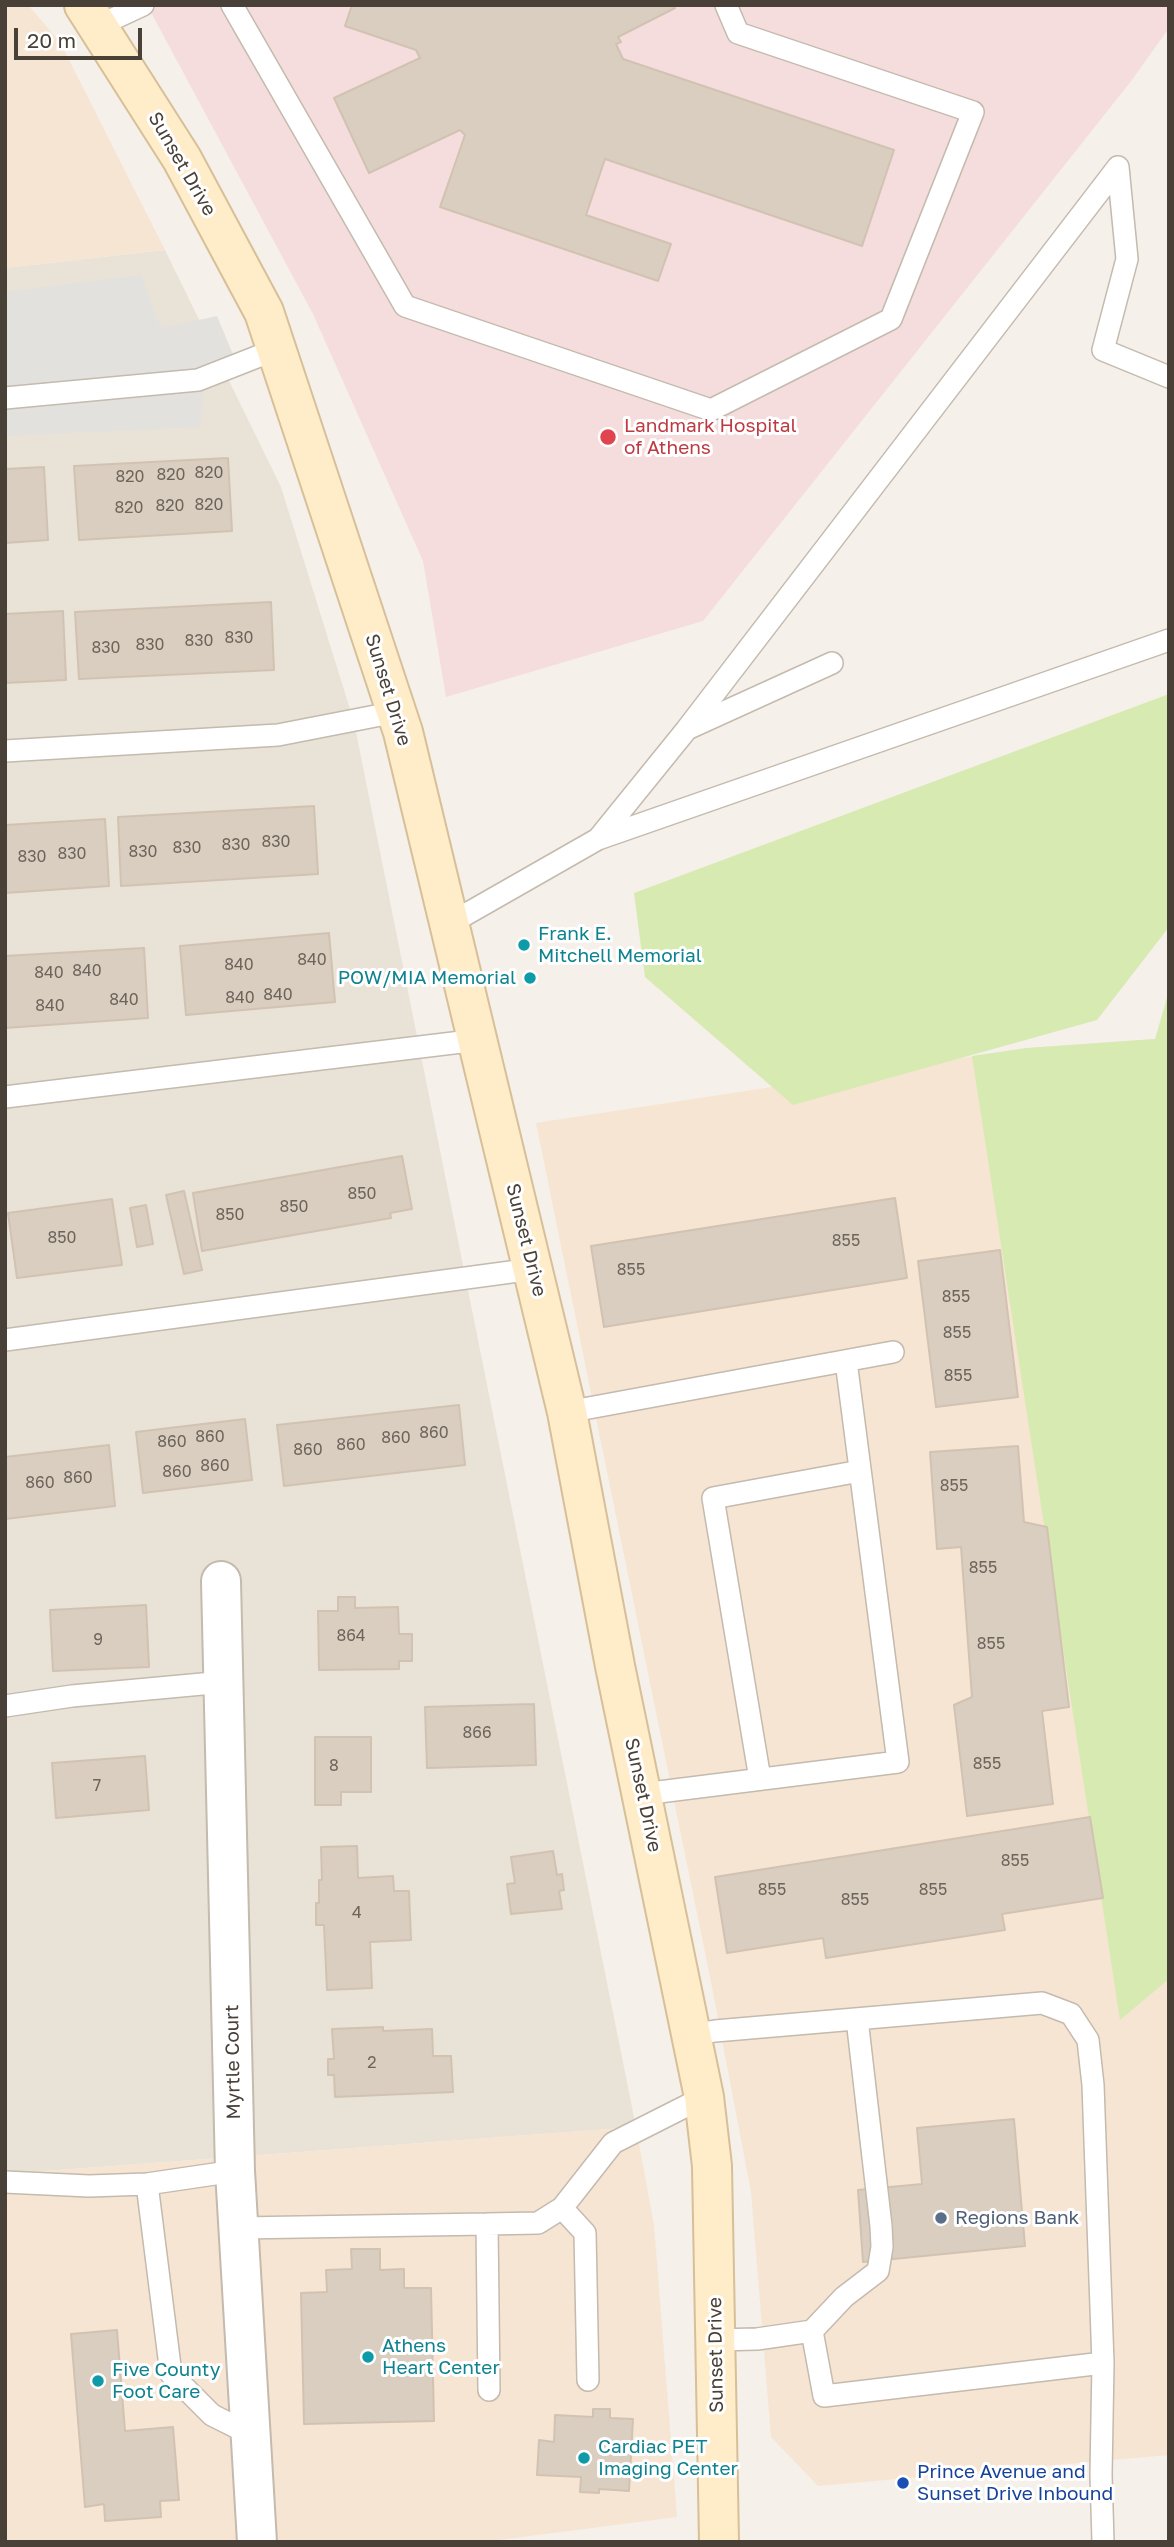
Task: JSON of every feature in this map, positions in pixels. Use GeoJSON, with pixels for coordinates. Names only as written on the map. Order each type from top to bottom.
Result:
{"type":"FeatureCollection","features":[{"type":"Feature","properties":{"kind":"street","name":"Sunset Drive"},"geometry":{"type":"LineString","coordinates":[[91,16],[182,159],[264,312],[396,712],[478,1040],[567,1412],[615,1665],[704,2097],[712,2165],[719,2542]]}},
{"type":"Feature","properties":{"kind":"street","name":"Myrtle Court"},"geometry":{"type":"LineString","coordinates":[[221,1581],[235,2171],[257,2542]]}},
{"type":"Feature","properties":{"kind":"lane"},"geometry":{"type":"LineString","coordinates":[[91,16],[143,5]]}},
{"type":"Feature","properties":{"kind":"lane"},"geometry":{"type":"LineString","coordinates":[[232,5],[405,306],[711,410],[891,319],[973,112],[738,33],[726,5]]}},
{"type":"Feature","properties":{"kind":"lane"},"geometry":{"type":"LineString","coordinates":[[598,839],[687,729],[1118,167],[1127,259],[1103,350],[1169,377]]}},
{"type":"Feature","properties":{"kind":"lane"},"geometry":{"type":"LineString","coordinates":[[5,398],[198,380],[277,349]]}},
{"type":"Feature","properties":{"kind":"lane"},"geometry":{"type":"LineString","coordinates":[[449,924],[598,839],[1169,640]]}},
{"type":"Feature","properties":{"kind":"lane"},"geometry":{"type":"LineString","coordinates":[[687,729],[832,663]]}},
{"type":"Feature","properties":{"kind":"lane"},"geometry":{"type":"LineString","coordinates":[[5,751],[278,734],[396,712]]}},
{"type":"Feature","properties":{"kind":"lane"},"geometry":{"type":"LineString","coordinates":[[5,1097],[478,1040]]}},
{"type":"Feature","properties":{"kind":"lane"},"geometry":{"type":"LineString","coordinates":[[5,1340],[533,1269]]}},
{"type":"Feature","properties":{"kind":"lane"},"geometry":{"type":"LineString","coordinates":[[567,1412],[893,1352]]}},
{"type":"Feature","properties":{"kind":"lane"},"geometry":{"type":"LineString","coordinates":[[643,1794],[898,1762],[846,1361]]}},
{"type":"Feature","properties":{"kind":"lane"},"geometry":{"type":"LineString","coordinates":[[761,1779],[713,1498],[860,1471]]}},
{"type":"Feature","properties":{"kind":"lane"},"geometry":{"type":"LineString","coordinates":[[5,1706],[72,1696],[224,1682]]}},
{"type":"Feature","properties":{"kind":"lane"},"geometry":{"type":"LineString","coordinates":[[692,2035],[1042,2003],[1071,2014],[1088,2040],[1093,2085],[1103,2363],[1102,2542]]}},
{"type":"Feature","properties":{"kind":"lane"},"geometry":{"type":"LineString","coordinates":[[715,2340],[757,2339],[812,2331],[844,2297],[878,2271],[882,2247],[881,2226],[857,2019]]}},
{"type":"Feature","properties":{"kind":"lane"},"geometry":{"type":"LineString","coordinates":[[239,2228],[538,2223],[562,2208],[613,2143],[704,2097]]}},
{"type":"Feature","properties":{"kind":"lane"},"geometry":{"type":"LineString","coordinates":[[5,2182],[89,2186],[147,2184],[235,2171]]}},
{"type":"Feature","properties":{"kind":"lane"},"geometry":{"type":"LineString","coordinates":[[147,2184],[171,2374],[212,2416],[250,2434]]}},
{"type":"Feature","properties":{"kind":"lane"},"geometry":{"type":"LineString","coordinates":[[562,2208],[586,2233],[588,2380]]}},
{"type":"Feature","properties":{"kind":"lane"},"geometry":{"type":"LineString","coordinates":[[487,2224],[489,2390]]}},
{"type":"Feature","properties":{"kind":"lane"},"geometry":{"type":"LineString","coordinates":[[812,2331],[824,2396],[1103,2363]]}},
{"type":"Feature","properties":{"kind":"shaded area"},"geometry":{"type":"Polygon","coordinates":[[[5,5],[28,5],[60,42],[165,250],[5,268],[5,5]]]}},
{"type":"Feature","properties":{"kind":"shaded area","name":"Landmark Hospital of Athens"},"geometry":{"type":"Polygon","coordinates":[[[147,5],[1169,5],[1169,28],[1132,80],[703,621],[446,697],[423,561],[313,314],[147,5]]]}},
{"type":"Feature","properties":{"kind":"shaded area"},"geometry":{"type":"Polygon","coordinates":[[[165,250],[281,487],[354,722],[636,2127],[5,2174],[5,268],[165,250]]]}},
{"type":"Feature","properties":{"kind":"shaded area"},"geometry":{"type":"Polygon","coordinates":[[[141,275],[161,328],[217,316],[240,371],[203,388],[200,427],[5,436],[5,292],[141,275]]]}},
{"type":"Feature","properties":{"kind":"shaded area"},"geometry":{"type":"Polygon","coordinates":[[[1169,1038],[1169,2455],[818,2486],[771,2437],[751,2192],[711,1982],[536,1123],[1027,1048],[1169,1038]]]}},
{"type":"Feature","properties":{"kind":"shaded area"},"geometry":{"type":"Polygon","coordinates":[[[636,2127],[654,2225],[677,2517],[484,2542],[5,2542],[5,2174],[636,2127]]]}},
{"type":"Feature","properties":{"kind":"green space"},"geometry":{"type":"Polygon","coordinates":[[[1169,694],[1169,927],[1097,1020],[793,1105],[645,977],[634,893],[1169,694]]]}},
{"type":"Feature","properties":{"kind":"green space"},"geometry":{"type":"Polygon","coordinates":[[[1169,991],[1169,1979],[1120,2020],[972,1056],[1027,1048],[1155,1039],[1169,991]]]}},
{"type":"Feature","properties":{"kind":"building"},"geometry":{"type":"Polygon","coordinates":[[[352,5],[673,5],[675,8],[618,37],[621,42],[616,44],[623,59],[894,150],[862,246],[605,159],[586,215],[671,244],[658,281],[440,207],[465,135],[460,130],[369,173],[334,98],[420,58],[416,50],[345,26],[352,5]]]}},
{"type":"Feature","properties":{"kind":"building"},"geometry":{"type":"Polygon","coordinates":[[[228,458],[232,531],[79,540],[74,466],[228,458]]]}},
{"type":"Feature","properties":{"kind":"building"},"geometry":{"type":"Polygon","coordinates":[[[44,467],[48,540],[5,543],[5,469],[44,467]]]}},
{"type":"Feature","properties":{"kind":"building"},"geometry":{"type":"Polygon","coordinates":[[[271,602],[274,670],[79,679],[75,612],[271,602]]]}},
{"type":"Feature","properties":{"kind":"building"},"geometry":{"type":"Polygon","coordinates":[[[63,611],[66,680],[5,683],[5,614],[63,611]]]}},
{"type":"Feature","properties":{"kind":"building"},"geometry":{"type":"Polygon","coordinates":[[[314,806],[318,874],[121,886],[118,817],[314,806]]]}},
{"type":"Feature","properties":{"kind":"building"},"geometry":{"type":"Polygon","coordinates":[[[105,819],[109,886],[5,893],[5,825],[105,819]]]}},
{"type":"Feature","properties":{"kind":"building"},"geometry":{"type":"Polygon","coordinates":[[[329,933],[335,1002],[186,1015],[180,946],[329,933]]]}},
{"type":"Feature","properties":{"kind":"building"},"geometry":{"type":"Polygon","coordinates":[[[144,948],[148,1018],[5,1028],[5,956],[144,948]]]}},
{"type":"Feature","properties":{"kind":"building"},"geometry":{"type":"Polygon","coordinates":[[[402,1156],[412,1209],[390,1213],[391,1218],[202,1251],[193,1193],[402,1156]]]}},
{"type":"Feature","properties":{"kind":"building"},"geometry":{"type":"Polygon","coordinates":[[[184,1191],[202,1270],[184,1274],[166,1195],[184,1191]]]}},
{"type":"Feature","properties":{"kind":"building"},"geometry":{"type":"Polygon","coordinates":[[[895,1198],[907,1278],[604,1327],[591,1246],[895,1198]]]}},
{"type":"Feature","properties":{"kind":"building"},"geometry":{"type":"Polygon","coordinates":[[[112,1199],[122,1265],[17,1278],[8,1213],[112,1199]]]}},
{"type":"Feature","properties":{"kind":"building"},"geometry":{"type":"Polygon","coordinates":[[[146,1205],[153,1244],[137,1247],[130,1208],[146,1205]]]}},
{"type":"Feature","properties":{"kind":"building"},"geometry":{"type":"Polygon","coordinates":[[[1000,1250],[1018,1397],[936,1407],[918,1261],[1000,1250]]]}},
{"type":"Feature","properties":{"kind":"building"},"geometry":{"type":"Polygon","coordinates":[[[459,1405],[465,1465],[284,1486],[277,1425],[459,1405]]]}},
{"type":"Feature","properties":{"kind":"building"},"geometry":{"type":"Polygon","coordinates":[[[245,1419],[252,1480],[143,1493],[136,1432],[245,1419]]]}},
{"type":"Feature","properties":{"kind":"building"},"geometry":{"type":"Polygon","coordinates":[[[109,1445],[115,1506],[5,1519],[5,1457],[109,1445]]]}},
{"type":"Feature","properties":{"kind":"building"},"geometry":{"type":"Polygon","coordinates":[[[1018,1446],[1024,1522],[1047,1527],[1069,1707],[1042,1711],[1053,1804],[967,1816],[954,1705],[972,1697],[961,1547],[937,1549],[930,1452],[1018,1446]]]}},
{"type":"Feature","properties":{"kind":"building"},"geometry":{"type":"Polygon","coordinates":[[[338,1597],[355,1597],[355,1608],[398,1607],[399,1634],[412,1634],[412,1661],[399,1661],[399,1669],[319,1670],[318,1611],[338,1611],[338,1597]]]}},
{"type":"Feature","properties":{"kind":"building"},"geometry":{"type":"Polygon","coordinates":[[[146,1605],[149,1667],[53,1671],[50,1610],[146,1605]]]}},
{"type":"Feature","properties":{"kind":"building"},"geometry":{"type":"Polygon","coordinates":[[[534,1704],[536,1765],[427,1768],[425,1707],[534,1704]]]}},
{"type":"Feature","properties":{"kind":"building"},"geometry":{"type":"Polygon","coordinates":[[[315,1737],[371,1737],[371,1792],[341,1792],[341,1805],[315,1805],[315,1737]]]}},
{"type":"Feature","properties":{"kind":"building"},"geometry":{"type":"Polygon","coordinates":[[[145,1756],[149,1810],[56,1818],[52,1763],[145,1756]]]}},
{"type":"Feature","properties":{"kind":"building"},"geometry":{"type":"Polygon","coordinates":[[[1090,1817],[1103,1898],[1002,1914],[1005,1930],[826,1958],[823,1938],[727,1953],[715,1877],[1090,1817]]]}},
{"type":"Feature","properties":{"kind":"building"},"geometry":{"type":"Polygon","coordinates":[[[357,1846],[358,1878],[393,1876],[394,1891],[409,1891],[411,1940],[370,1942],[372,1988],[327,1990],[324,1925],[316,1925],[319,1880],[322,1880],[321,1847],[357,1846]]]}},
{"type":"Feature","properties":{"kind":"building"},"geometry":{"type":"Polygon","coordinates":[[[553,1851],[557,1875],[562,1874],[564,1890],[559,1891],[562,1909],[511,1914],[507,1884],[515,1883],[511,1857],[553,1851]]]}},
{"type":"Feature","properties":{"kind":"building"},"geometry":{"type":"Polygon","coordinates":[[[383,2027],[383,2031],[432,2029],[433,2056],[451,2056],[453,2092],[335,2097],[334,2075],[328,2075],[328,2059],[334,2059],[332,2029],[383,2027]]]}},
{"type":"Feature","properties":{"kind":"building","name":"Regions Bank"},"geometry":{"type":"Polygon","coordinates":[[[1014,2119],[1025,2246],[863,2262],[858,2190],[922,2184],[917,2128],[1014,2119]]]}},
{"type":"Feature","properties":{"kind":"building","name":"Athens Heart Center"},"geometry":{"type":"Polygon","coordinates":[[[351,2249],[380,2249],[380,2270],[404,2269],[404,2288],[431,2288],[434,2421],[304,2424],[301,2293],[327,2292],[326,2270],[352,2269],[351,2249]]]}},
{"type":"Feature","properties":{"kind":"building","name":"Five County Foot Care"},"geometry":{"type":"Polygon","coordinates":[[[117,2330],[125,2431],[173,2427],[179,2500],[160,2501],[161,2517],[105,2521],[104,2504],[85,2507],[71,2334],[117,2330]]]}},
{"type":"Feature","properties":{"kind":"building","name":"Cardiac PET Imaging Center"},"geometry":{"type":"Polygon","coordinates":[[[593,2409],[610,2409],[610,2418],[633,2419],[629,2491],[599,2489],[599,2493],[580,2492],[581,2477],[537,2475],[539,2440],[554,2442],[555,2415],[593,2417],[593,2409]]]}},
{"type":"Feature","properties":{"kind":"place","name":"Landmark Hospital of Athens"},"geometry":{"type":"Point","coordinates":[608,437]}},
{"type":"Feature","properties":{"kind":"place","name":"Frank E. Mitchell Memorial"},"geometry":{"type":"Point","coordinates":[524,945]}},
{"type":"Feature","properties":{"kind":"place","name":"POW/MIA Memorial"},"geometry":{"type":"Point","coordinates":[530,978]}},
{"type":"Feature","properties":{"kind":"place","name":"Regions Bank"},"geometry":{"type":"Point","coordinates":[941,2218]}},
{"type":"Feature","properties":{"kind":"place","name":"Athens Heart Center"},"geometry":{"type":"Point","coordinates":[368,2357]}},
{"type":"Feature","properties":{"kind":"place","name":"Five County Foot Care"},"geometry":{"type":"Point","coordinates":[98,2381]}},
{"type":"Feature","properties":{"kind":"place","name":"Cardiac PET Imaging Center"},"geometry":{"type":"Point","coordinates":[584,2458]}},
{"type":"Feature","properties":{"kind":"place","name":"Prince Avenue and Sunset Drive Inbound"},"geometry":{"type":"Point","coordinates":[903,2483]}}]}
